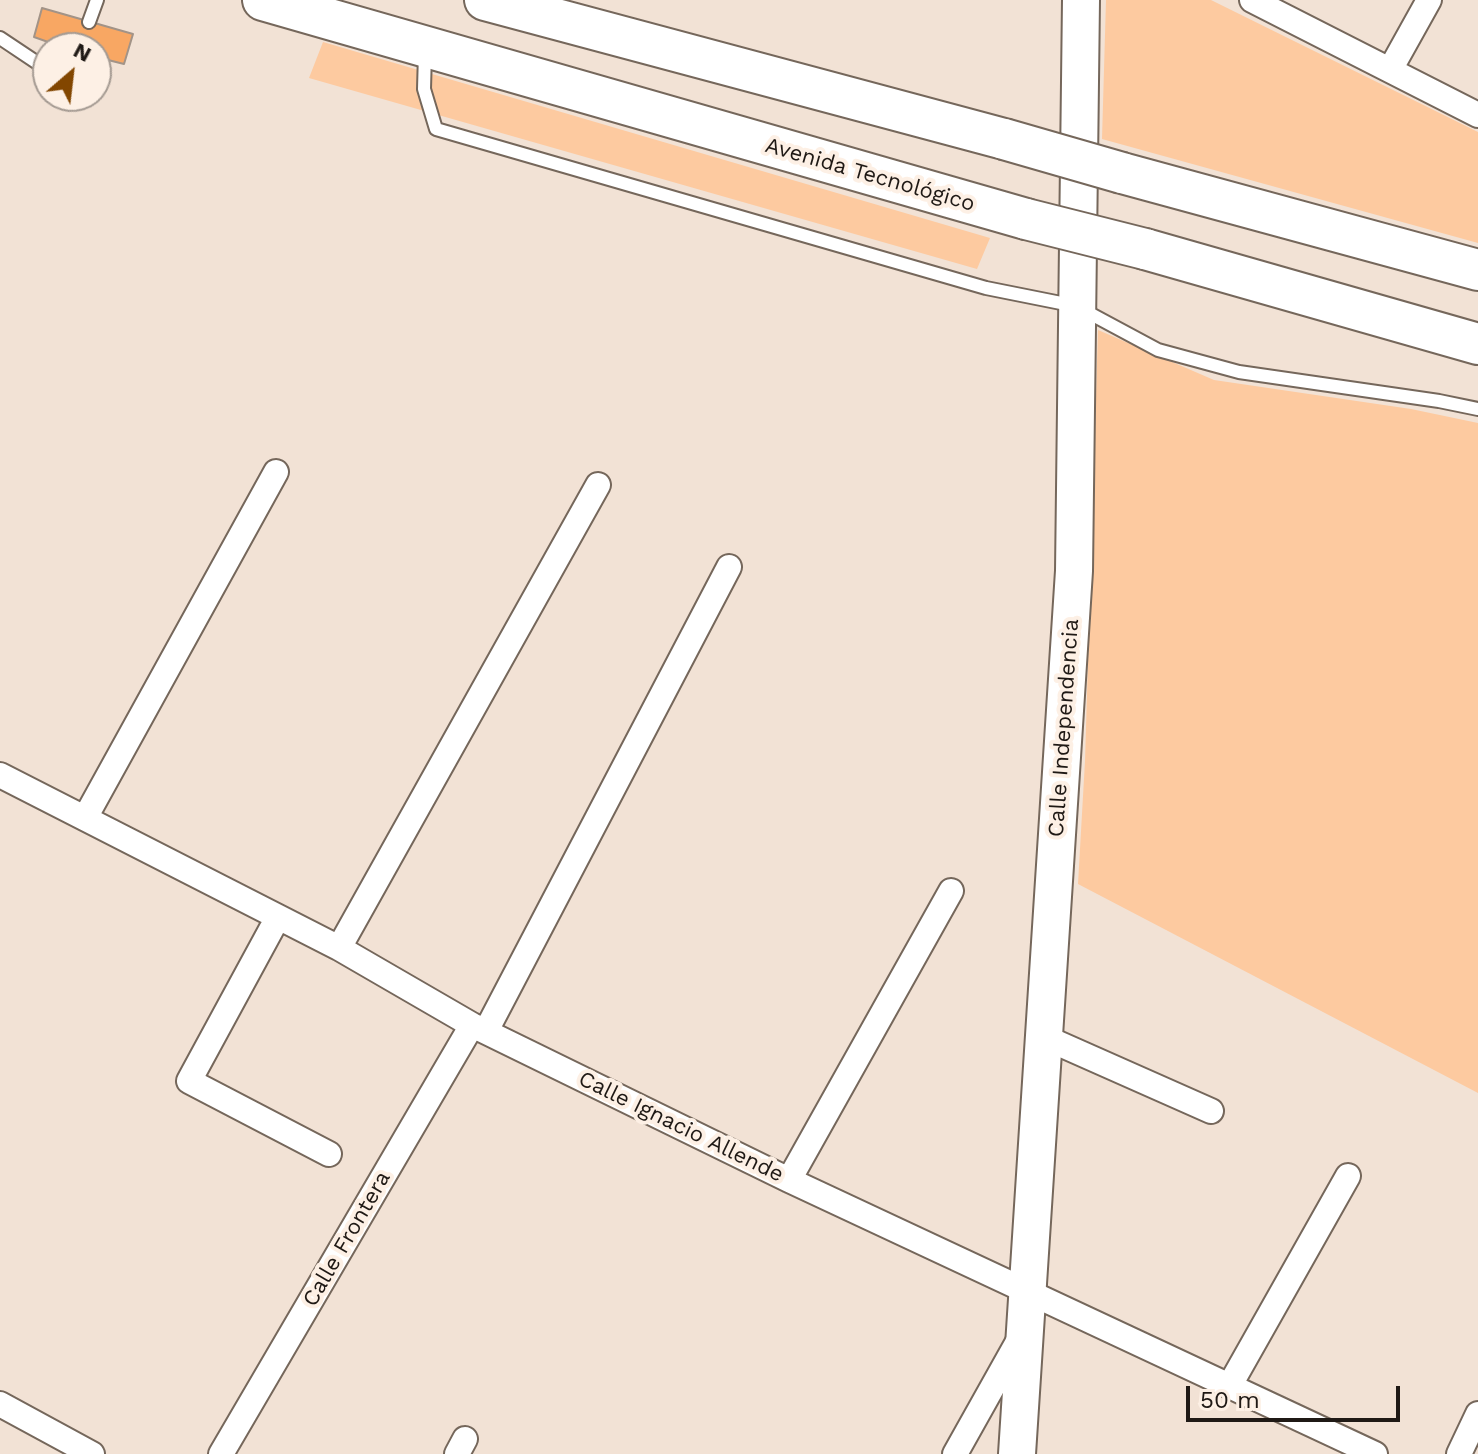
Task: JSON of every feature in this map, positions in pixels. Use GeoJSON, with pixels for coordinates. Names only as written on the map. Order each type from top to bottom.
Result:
{"type":"FeatureCollection","features":[{"type":"Feature","properties":{"kind":"main road","name":"Avenida Tecnológico"},"geometry":{"type":"LineString","coordinates":[[263,0],[1026,219],[1145,249],[1478,344]]}},
{"type":"Feature","properties":{"kind":"main road"},"geometry":{"type":"LineString","coordinates":[[485,0],[1478,270]]}},
{"type":"Feature","properties":{"kind":"street","name":"Calle Independencia"},"geometry":{"type":"LineString","coordinates":[[1017,1454],[1074,571],[1081,0]]}},
{"type":"Feature","properties":{"kind":"street"},"geometry":{"type":"LineString","coordinates":[[1252,0],[1281,6],[1390,70],[1478,115]]}},
{"type":"Feature","properties":{"kind":"street"},"geometry":{"type":"LineString","coordinates":[[1390,70],[1429,0]]}},
{"type":"Feature","properties":{"kind":"street"},"geometry":{"type":"LineString","coordinates":[[85,818],[276,472]]}},
{"type":"Feature","properties":{"kind":"street"},"geometry":{"type":"LineString","coordinates":[[339,948],[598,485]]}},
{"type":"Feature","properties":{"kind":"street","name":"Calle Frontera"},"geometry":{"type":"LineString","coordinates":[[221,1454],[479,1028],[729,567]]}},
{"type":"Feature","properties":{"kind":"street","name":"Calle Ignacio Allende"},"geometry":{"type":"LineString","coordinates":[[0,775],[339,948],[479,1028],[789,1180],[1375,1454]]}},
{"type":"Feature","properties":{"kind":"street"},"geometry":{"type":"LineString","coordinates":[[789,1180],[951,891]]}},
{"type":"Feature","properties":{"kind":"street"},"geometry":{"type":"LineString","coordinates":[[278,917],[189,1081],[329,1154]]}},
{"type":"Feature","properties":{"kind":"street"},"geometry":{"type":"LineString","coordinates":[[1044,1037],[1211,1111]]}},
{"type":"Feature","properties":{"kind":"street"},"geometry":{"type":"LineString","coordinates":[[1230,1385],[1348,1176]]}},
{"type":"Feature","properties":{"kind":"street"},"geometry":{"type":"LineString","coordinates":[[955,1454],[1024,1332]]}},
{"type":"Feature","properties":{"kind":"street"},"geometry":{"type":"LineString","coordinates":[[0,1404],[92,1454]]}},
{"type":"Feature","properties":{"kind":"street"},"geometry":{"type":"LineString","coordinates":[[1459,1454],[1478,1414]]}},
{"type":"Feature","properties":{"kind":"lane"},"geometry":{"type":"LineString","coordinates":[[89,22],[97,0]]}},
{"type":"Feature","properties":{"kind":"lane"},"geometry":{"type":"LineString","coordinates":[[0,38],[32,59]]}},
{"type":"Feature","properties":{"kind":"lane"},"geometry":{"type":"LineString","coordinates":[[425,47],[424,89],[436,129],[986,288],[1076,306],[1158,350],[1206,365],[1478,409]]}},
{"type":"Feature","properties":{"kind":"shaded area"},"geometry":{"type":"Polygon","coordinates":[[[1106,0],[1211,0],[1478,132],[1478,243],[1102,139],[1106,0]]]}},
{"type":"Feature","properties":{"kind":"shaded area"},"geometry":{"type":"Polygon","coordinates":[[[323,42],[990,238],[977,269],[309,78],[323,42]]]}},
{"type":"Feature","properties":{"kind":"shaded area"},"geometry":{"type":"Polygon","coordinates":[[[1098,330],[1214,380],[1411,409],[1478,423],[1478,1093],[1078,884],[1085,761],[1098,330]]]}},
{"type":"Feature","properties":{"kind":"building"},"geometry":{"type":"Polygon","coordinates":[[[42,8],[133,34],[124,64],[112,61],[112,32],[35,32],[42,8]]]}}]}
